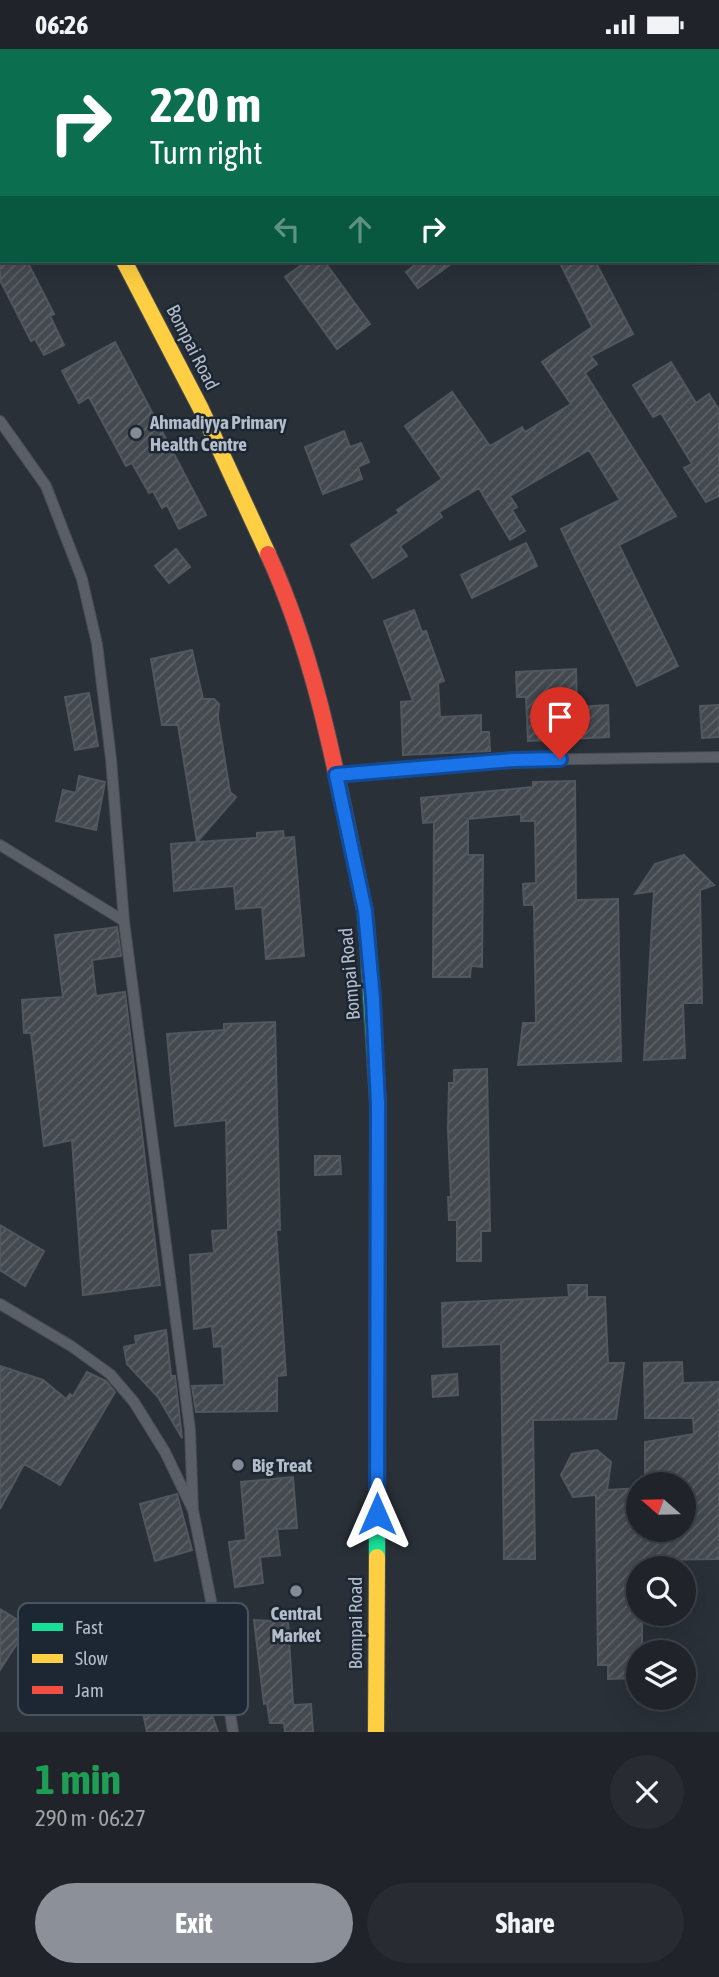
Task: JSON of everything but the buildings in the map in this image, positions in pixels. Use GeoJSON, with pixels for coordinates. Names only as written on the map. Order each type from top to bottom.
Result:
{"type":"FeatureCollection","features":[{"type":"Feature","properties":{"kind":"main road","name":"Bompai Road"},"geometry":{"type":"LineString","coordinates":[[125,263],[201,409],[286,593],[319,694],[365,911],[378,1104],[376,1732]]}},
{"type":"Feature","properties":{"kind":"lane"},"geometry":{"type":"LineString","coordinates":[[0,421],[46,486],[82,579],[97,644],[111,759],[124,921],[190,1430],[194,1510],[212,1603]]}},
{"type":"Feature","properties":{"kind":"lane"},"geometry":{"type":"LineString","coordinates":[[336,775],[513,760],[719,757]]}},
{"type":"Feature","properties":{"kind":"lane"},"geometry":{"type":"LineString","coordinates":[[0,845],[124,921]]}},
{"type":"Feature","properties":{"kind":"lane"},"geometry":{"type":"LineString","coordinates":[[0,1304],[71,1346],[110,1374],[140,1412],[165,1452],[194,1510]]}},
{"type":"Feature","properties":{"kind":"traffic: fast"},"geometry":{"type":"LineString","coordinates":[[368,945],[378,1104],[377,1557]]}},
{"type":"Feature","properties":{"kind":"traffic: slow"},"geometry":{"type":"LineString","coordinates":[[125,263],[201,409],[268,554]]}},
{"type":"Feature","properties":{"kind":"traffic: slow"},"geometry":{"type":"LineString","coordinates":[[376,1732],[377,1557]]}},
{"type":"Feature","properties":{"kind":"traffic: jam"},"geometry":{"type":"LineString","coordinates":[[268,554],[286,597],[315,685],[365,911],[368,945]]}},
{"type":"Feature","properties":{"kind":"place","name":"Ahmadiyya Primary Health Centre"},"geometry":{"type":"Point","coordinates":[136,433]}},
{"type":"Feature","properties":{"kind":"place","name":"Big Treat"},"geometry":{"type":"Point","coordinates":[238,1465]}},
{"type":"Feature","properties":{"kind":"place","name":"Central Market"},"geometry":{"type":"Point","coordinates":[296,1591]}},
{"type":"Feature","properties":{"kind":"route"},"geometry":{"type":"LineString","coordinates":[[377,1514],[378,1104],[373,999],[365,911],[336,775],[513,760],[560,759]]}}]}
